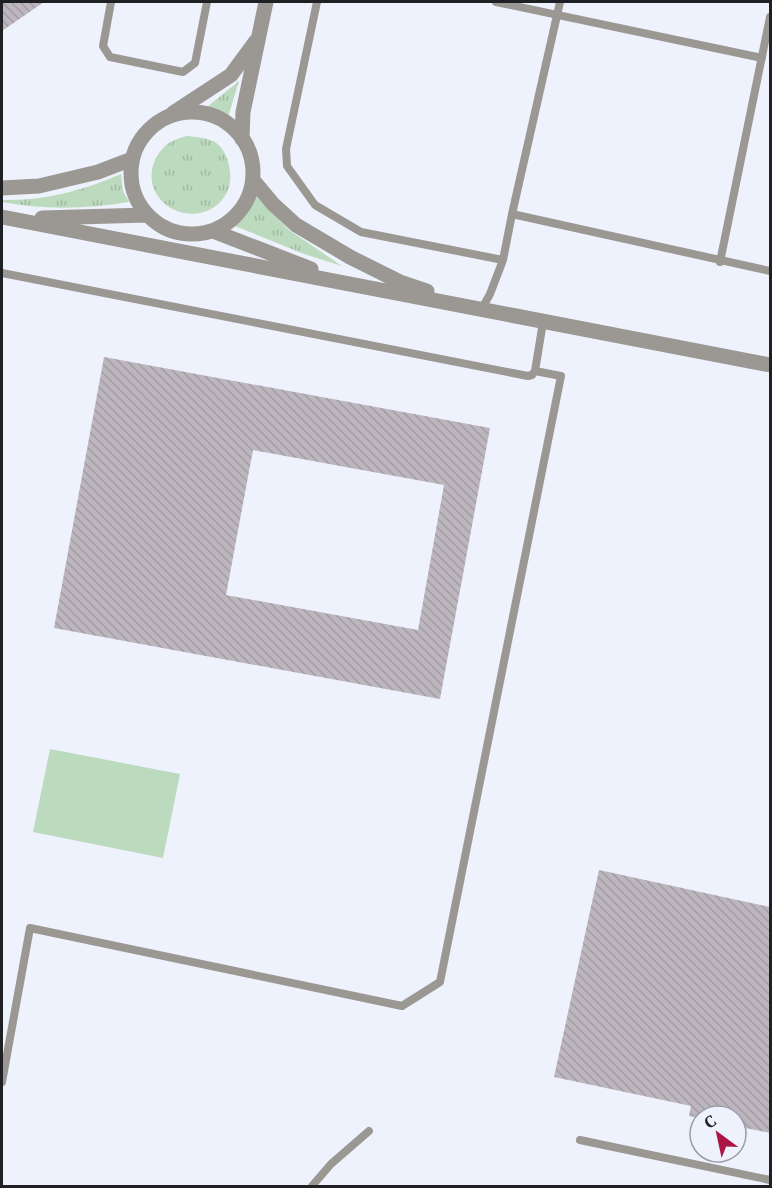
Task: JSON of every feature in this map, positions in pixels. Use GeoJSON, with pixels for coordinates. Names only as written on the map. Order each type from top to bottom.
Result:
{"type":"FeatureCollection","features":[{"type":"Feature","properties":{"kind":"street"},"geometry":{"type":"LineString","coordinates":[[243,139],[243,112],[266,2]]}},
{"type":"Feature","properties":{"kind":"street"},"geometry":{"type":"LineString","coordinates":[[166,117],[191,112],[210,115],[225,122],[243,139],[249,149],[253,180],[251,191],[241,210],[231,220],[213,231],[196,234],[175,232],[164,228],[147,215],[133,190],[132,159],[145,134],[166,117],[231,75],[259,36]]}},
{"type":"Feature","properties":{"kind":"street"},"geometry":{"type":"LineString","coordinates":[[2,189],[39,186],[98,172],[132,159]]}},
{"type":"Feature","properties":{"kind":"street"},"geometry":{"type":"LineString","coordinates":[[253,180],[273,204],[296,225],[350,257],[400,282],[481,310]]}},
{"type":"Feature","properties":{"kind":"street"},"geometry":{"type":"LineString","coordinates":[[8,218],[147,215]]}},
{"type":"Feature","properties":{"kind":"street"},"geometry":{"type":"LineString","coordinates":[[8,218],[771,365]]}},
{"type":"Feature","properties":{"kind":"street"},"geometry":{"type":"LineString","coordinates":[[213,231],[347,284]]}},
{"type":"Feature","properties":{"kind":"lane"},"geometry":{"type":"LineString","coordinates":[[111,2],[103,46],[110,57],[183,72],[195,63],[207,2]]}},
{"type":"Feature","properties":{"kind":"lane"},"geometry":{"type":"LineString","coordinates":[[316,2],[286,148],[287,166],[315,205],[361,232],[503,260]]}},
{"type":"Feature","properties":{"kind":"lane"},"geometry":{"type":"LineString","coordinates":[[496,2],[762,57]]}},
{"type":"Feature","properties":{"kind":"lane"},"geometry":{"type":"LineString","coordinates":[[481,310],[503,260],[560,2]]}},
{"type":"Feature","properties":{"kind":"lane"},"geometry":{"type":"LineString","coordinates":[[720,262],[771,17]]}},
{"type":"Feature","properties":{"kind":"lane"},"geometry":{"type":"LineString","coordinates":[[512,214],[720,262],[771,271]]}},
{"type":"Feature","properties":{"kind":"lane"},"geometry":{"type":"LineString","coordinates":[[2,273],[528,376],[535,371],[543,322]]}},
{"type":"Feature","properties":{"kind":"lane"},"geometry":{"type":"LineString","coordinates":[[2,1082],[30,928],[402,1006],[440,982],[561,376],[535,371]]}},
{"type":"Feature","properties":{"kind":"lane"},"geometry":{"type":"LineString","coordinates":[[312,1186],[331,1164],[369,1131]]}},
{"type":"Feature","properties":{"kind":"lane"},"geometry":{"type":"LineString","coordinates":[[580,1140],[771,1180]]}},
{"type":"Feature","properties":{"kind":"green space"},"geometry":{"type":"Polygon","coordinates":[[[239,81],[228,117],[207,107],[239,81]]]}},
{"type":"Feature","properties":{"kind":"green space"},"geometry":{"type":"Polygon","coordinates":[[[186,136],[206,139],[218,144],[228,162],[230,184],[228,190],[223,199],[208,211],[189,214],[180,212],[163,202],[154,188],[152,172],[157,156],[171,142],[186,136]]]}},
{"type":"Feature","properties":{"kind":"green space"},"geometry":{"type":"Polygon","coordinates":[[[121,174],[123,191],[129,202],[65,208],[2,202],[2,200],[33,199],[63,194],[121,174]]]}},
{"type":"Feature","properties":{"kind":"green space"},"geometry":{"type":"Polygon","coordinates":[[[255,195],[289,230],[342,266],[304,254],[235,226],[251,206],[255,195]]]}},
{"type":"Feature","properties":{"kind":"green space"},"geometry":{"type":"Polygon","coordinates":[[[50,749],[180,774],[163,858],[33,832],[50,749]]]}},
{"type":"Feature","properties":{"kind":"building"},"geometry":{"type":"Polygon","coordinates":[[[2,2],[44,2],[2,31],[2,2]]]}},
{"type":"Feature","properties":{"kind":"building"},"geometry":{"type":"Polygon","coordinates":[[[104,357],[490,428],[440,699],[54,628],[104,357]],[[253,450],[226,595],[418,630],[444,485],[253,450]]]}},
{"type":"Feature","properties":{"kind":"building"},"geometry":{"type":"Polygon","coordinates":[[[599,870],[770,907],[770,1133],[748,1128],[748,1104],[688,1105],[554,1077],[599,870]]]}}]}
